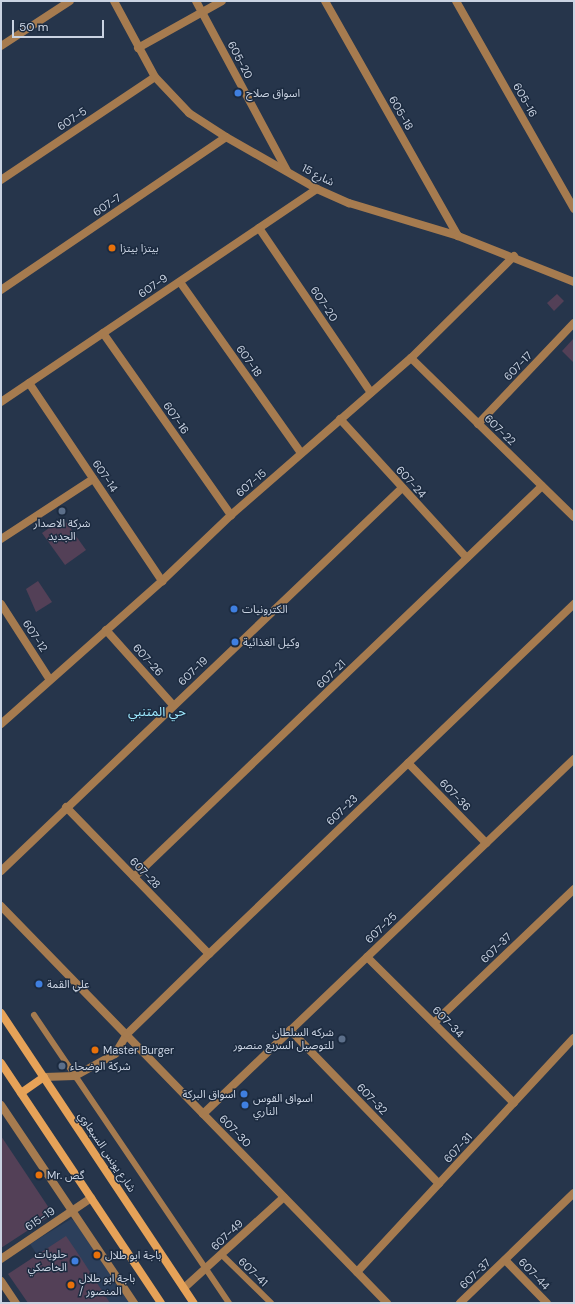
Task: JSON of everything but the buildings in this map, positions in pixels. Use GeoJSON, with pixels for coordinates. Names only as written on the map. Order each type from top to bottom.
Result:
{"type":"FeatureCollection","features":[{"type":"Feature","properties":{"kind":"main road","name":"شارع يونس السبعاوي"},"geometry":{"type":"LineString","coordinates":[[1,1013],[194,1303]]}},
{"type":"Feature","properties":{"kind":"main road"},"geometry":{"type":"LineString","coordinates":[[1,1063],[161,1303]]}},
{"type":"Feature","properties":{"kind":"main road"},"geometry":{"type":"LineString","coordinates":[[21,1093],[44,1077]]}},
{"type":"Feature","properties":{"kind":"street"},"geometry":{"type":"LineString","coordinates":[[1,46],[70,1]]}},
{"type":"Feature","properties":{"kind":"street","name":"شارع 15"},"geometry":{"type":"LineString","coordinates":[[114,1],[155,77],[189,113],[226,137],[317,189],[382,214],[458,236],[514,256],[574,282]]}},
{"type":"Feature","properties":{"kind":"street","name":"605-20"},"geometry":{"type":"LineString","coordinates":[[196,1],[287,171]]}},
{"type":"Feature","properties":{"kind":"street"},"geometry":{"type":"LineString","coordinates":[[138,48],[222,1]]}},
{"type":"Feature","properties":{"kind":"street","name":"605-18"},"geometry":{"type":"LineString","coordinates":[[325,1],[458,236]]}},
{"type":"Feature","properties":{"kind":"street","name":"605-16"},"geometry":{"type":"LineString","coordinates":[[456,1],[574,209]]}},
{"type":"Feature","properties":{"kind":"street","name":"607-5"},"geometry":{"type":"LineString","coordinates":[[1,180],[155,77]]}},
{"type":"Feature","properties":{"kind":"street","name":"607-7"},"geometry":{"type":"LineString","coordinates":[[1,290],[226,137]]}},
{"type":"Feature","properties":{"kind":"street","name":"607-9"},"geometry":{"type":"LineString","coordinates":[[1,402],[317,189]]}},
{"type":"Feature","properties":{"kind":"street","name":"607-20"},"geometry":{"type":"LineString","coordinates":[[259,228],[371,393]]}},
{"type":"Feature","properties":{"kind":"street","name":"607-15"},"geometry":{"type":"LineString","coordinates":[[1,724],[162,580],[231,515],[411,358],[514,256]]}},
{"type":"Feature","properties":{"kind":"street","name":"607-18"},"geometry":{"type":"LineString","coordinates":[[180,282],[301,453]]}},
{"type":"Feature","properties":{"kind":"street","name":"607-17"},"geometry":{"type":"LineString","coordinates":[[478,424],[574,323]]}},
{"type":"Feature","properties":{"kind":"street","name":"607-16"},"geometry":{"type":"LineString","coordinates":[[103,333],[231,515]]}},
{"type":"Feature","properties":{"kind":"street","name":"607-22"},"geometry":{"type":"LineString","coordinates":[[411,358],[574,517]]}},
{"type":"Feature","properties":{"kind":"street","name":"607-14"},"geometry":{"type":"LineString","coordinates":[[29,383],[162,580]]}},
{"type":"Feature","properties":{"kind":"street","name":"607-24"},"geometry":{"type":"LineString","coordinates":[[340,419],[467,558]]}},
{"type":"Feature","properties":{"kind":"street"},"geometry":{"type":"LineString","coordinates":[[1,539],[93,479]]}},
{"type":"Feature","properties":{"kind":"street","name":"607-21"},"geometry":{"type":"LineString","coordinates":[[134,877],[542,486]]}},
{"type":"Feature","properties":{"kind":"street","name":"607-19"},"geometry":{"type":"LineString","coordinates":[[1,871],[66,807],[402,488]]}},
{"type":"Feature","properties":{"kind":"street","name":"607-12"},"geometry":{"type":"LineString","coordinates":[[1,604],[50,680]]}},
{"type":"Feature","properties":{"kind":"street","name":"607-23"},"geometry":{"type":"LineString","coordinates":[[75,1076],[115,1054],[127,1034],[574,604]]}},
{"type":"Feature","properties":{"kind":"street","name":"607-26"},"geometry":{"type":"LineString","coordinates":[[106,630],[173,705]]}},
{"type":"Feature","properties":{"kind":"street","name":"607-25"},"geometry":{"type":"LineString","coordinates":[[203,1114],[574,759]]}},
{"type":"Feature","properties":{"kind":"street","name":"607-36"},"geometry":{"type":"LineString","coordinates":[[408,763],[486,843]]}},
{"type":"Feature","properties":{"kind":"street","name":"607-28"},"geometry":{"type":"LineString","coordinates":[[66,807],[209,954]]}},
{"type":"Feature","properties":{"kind":"street","name":"607-37"},"geometry":{"type":"LineString","coordinates":[[434,1023],[574,889]]}},
{"type":"Feature","properties":{"kind":"street","name":"607-30"},"geometry":{"type":"LineString","coordinates":[[1,906],[387,1303]]}},
{"type":"Feature","properties":{"kind":"street","name":"607-34"},"geometry":{"type":"LineString","coordinates":[[366,957],[514,1103]]}},
{"type":"Feature","properties":{"kind":"street","name":"607-32"},"geometry":{"type":"LineString","coordinates":[[290,1030],[439,1184]]}},
{"type":"Feature","properties":{"kind":"street","name":"607-31"},"geometry":{"type":"LineString","coordinates":[[357,1272],[574,1038]]}},
{"type":"Feature","properties":{"kind":"street"},"geometry":{"type":"LineString","coordinates":[[44,1077],[75,1076]]}},
{"type":"Feature","properties":{"kind":"street"},"geometry":{"type":"LineString","coordinates":[[1,1105],[134,1303]]}},
{"type":"Feature","properties":{"kind":"street","name":"607-37"},"geometry":{"type":"LineString","coordinates":[[460,1303],[574,1194]]}},
{"type":"Feature","properties":{"kind":"street","name":"607-49"},"geometry":{"type":"LineString","coordinates":[[184,1288],[284,1197]]}},
{"type":"Feature","properties":{"kind":"street","name":"615-19"},"geometry":{"type":"LineString","coordinates":[[1,1259],[91,1198]]}},
{"type":"Feature","properties":{"kind":"street","name":"607-44"},"geometry":{"type":"LineString","coordinates":[[505,1260],[547,1303]]}},
{"type":"Feature","properties":{"kind":"street"},"geometry":{"type":"LineString","coordinates":[[1,1281],[16,1303]]}},
{"type":"Feature","properties":{"kind":"lane"},"geometry":{"type":"LineString","coordinates":[[34,1015],[229,1303]]}},
{"type":"Feature","properties":{"kind":"lane","name":"607-41"},"geometry":{"type":"LineString","coordinates":[[221,1254],[271,1303]]}},
{"type":"Feature","properties":{"kind":"shaded area"},"geometry":{"type":"Polygon","coordinates":[[[71,1219],[75,1221],[130,1303],[69,1303],[30,1244],[71,1219]]]}},
{"type":"Feature","properties":{"kind":"place","name":"اسواق صلاح"},"geometry":{"type":"Point","coordinates":[238,93]}},
{"type":"Feature","properties":{"kind":"place","name":"بيتزا بيتزا"},"geometry":{"type":"Point","coordinates":[112,248]}},
{"type":"Feature","properties":{"kind":"place","name":"شركة الاصدار الجديد"},"geometry":{"type":"Point","coordinates":[62,511]}},
{"type":"Feature","properties":{"kind":"place","name":"الكترونيات"},"geometry":{"type":"Point","coordinates":[234,609]}},
{"type":"Feature","properties":{"kind":"place","name":"وكيل الغذائية"},"geometry":{"type":"Point","coordinates":[235,642]}},
{"type":"Feature","properties":{"kind":"place","name":"علي القمة"},"geometry":{"type":"Point","coordinates":[39,984]}},
{"type":"Feature","properties":{"kind":"place","name":"شركه السلطان للتوصيل السريع منصور"},"geometry":{"type":"Point","coordinates":[342,1039]}},
{"type":"Feature","properties":{"kind":"place","name":"Master Burger"},"geometry":{"type":"Point","coordinates":[95,1050]}},
{"type":"Feature","properties":{"kind":"place","name":"شركة الوضحاء"},"geometry":{"type":"Point","coordinates":[62,1066]}},
{"type":"Feature","properties":{"kind":"place","name":"اسواق البركة"},"geometry":{"type":"Point","coordinates":[244,1094]}},
{"type":"Feature","properties":{"kind":"place","name":"اسواق القوس الناري"},"geometry":{"type":"Point","coordinates":[245,1105]}},
{"type":"Feature","properties":{"kind":"place","name":"Mr. گص"},"geometry":{"type":"Point","coordinates":[39,1175]}},
{"type":"Feature","properties":{"kind":"place","name":"باجة ابو طلال"},"geometry":{"type":"Point","coordinates":[97,1255]}},
{"type":"Feature","properties":{"kind":"place","name":"حلويات الخاصكي"},"geometry":{"type":"Point","coordinates":[75,1261]}},
{"type":"Feature","properties":{"kind":"place","name":"باجة ابو طلال / المنصور"},"geometry":{"type":"Point","coordinates":[71,1285]}},
{"type":"Feature","properties":{"kind":"district","name":"حي المتنبي"},"geometry":{"type":"Point","coordinates":[157,712]}}]}
